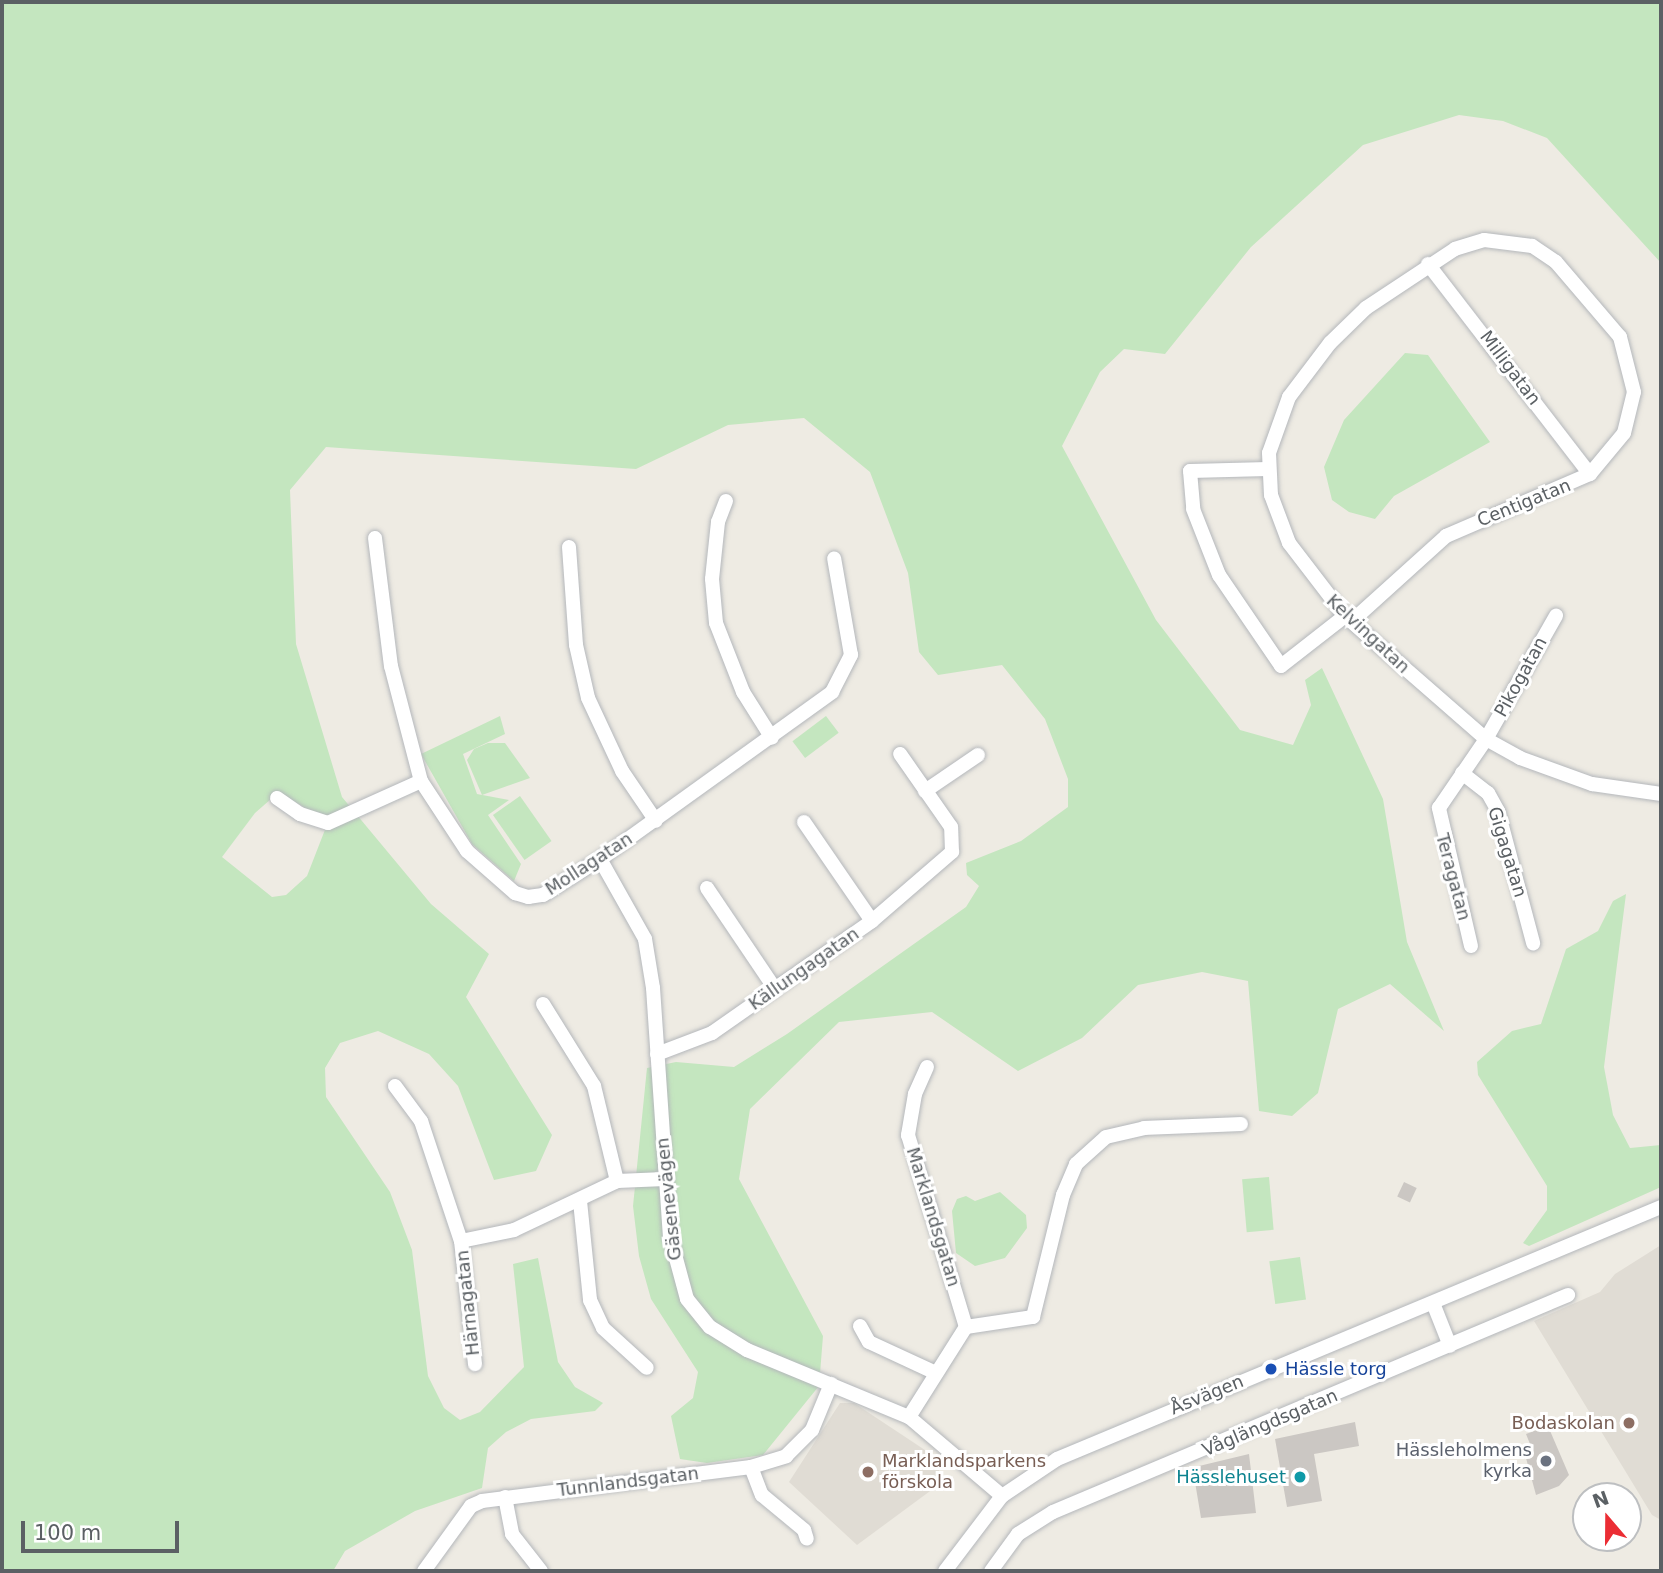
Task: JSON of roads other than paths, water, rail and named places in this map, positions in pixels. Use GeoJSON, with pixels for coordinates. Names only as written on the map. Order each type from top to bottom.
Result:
{"type":"FeatureCollection","features":[{"type":"Feature","properties":{"kind":"street","name":"Centigatan"},"geometry":{"type":"LineString","coordinates":[[1268,469],[1190,471],[1193,509],[1219,575],[1281,666],[1349,619],[1446,536],[1590,474],[1625,433],[1634,392],[1629,358],[1609,321],[1556,262],[1532,246],[1485,240],[1428,264]]}},
{"type":"Feature","properties":{"kind":"street","name":"Kelvingatan"},"geometry":{"type":"LineString","coordinates":[[1428,264],[1366,308],[1308,371],[1276,426],[1268,469],[1274,505],[1289,543],[1349,619],[1486,738],[1520,758],[1592,784],[1661,794]]}},
{"type":"Feature","properties":{"kind":"street","name":"Milligatan"},"geometry":{"type":"LineString","coordinates":[[1428,264],[1590,474]]}},
{"type":"Feature","properties":{"kind":"street"},"geometry":{"type":"LineString","coordinates":[[726,501],[718,522],[712,579],[716,623],[743,692],[772,738]]}},
{"type":"Feature","properties":{"kind":"street","name":"Mollagatan"},"geometry":{"type":"LineString","coordinates":[[375,538],[391,666],[421,781],[451,833],[515,893],[543,895],[656,821],[832,692],[848,667],[850,638],[834,558]]}},
{"type":"Feature","properties":{"kind":"street"},"geometry":{"type":"LineString","coordinates":[[569,547],[574,635],[588,698],[607,744],[656,821]]}},
{"type":"Feature","properties":{"kind":"street","name":"Pikogatan"},"geometry":{"type":"LineString","coordinates":[[1486,738],[1556,616]]}},
{"type":"Feature","properties":{"kind":"street","name":"Teragatan"},"geometry":{"type":"LineString","coordinates":[[1471,946],[1439,826],[1439,808],[1486,738]]}},
{"type":"Feature","properties":{"kind":"street"},"geometry":{"type":"LineString","coordinates":[[900,754],[925,791],[978,755]]}},
{"type":"Feature","properties":{"kind":"street","name":"Gigagatan"},"geometry":{"type":"LineString","coordinates":[[1462,773],[1488,793],[1498,811],[1534,943]]}},
{"type":"Feature","properties":{"kind":"street"},"geometry":{"type":"LineString","coordinates":[[277,798],[300,814],[328,823],[421,781]]}},
{"type":"Feature","properties":{"kind":"street","name":"Källungagatan"},"geometry":{"type":"LineString","coordinates":[[657,1054],[698,1041],[872,921],[940,865],[952,852],[954,835],[925,791]]}},
{"type":"Feature","properties":{"kind":"street"},"geometry":{"type":"LineString","coordinates":[[804,822],[872,921]]}},
{"type":"Feature","properties":{"kind":"street","name":"Gäsenevägen"},"geometry":{"type":"LineString","coordinates":[[600,859],[645,939],[673,1258],[687,1298],[699,1315],[747,1350],[909,1418],[1002,1496]]}},
{"type":"Feature","properties":{"kind":"street"},"geometry":{"type":"LineString","coordinates":[[707,888],[775,989]]}},
{"type":"Feature","properties":{"kind":"street"},"geometry":{"type":"LineString","coordinates":[[543,1004],[594,1086],[617,1181]]}},
{"type":"Feature","properties":{"kind":"street","name":"Marklandsgatan"},"geometry":{"type":"LineString","coordinates":[[927,1068],[915,1094],[908,1135],[966,1327]]}},
{"type":"Feature","properties":{"kind":"street","name":"Härnagatan"},"geometry":{"type":"LineString","coordinates":[[396,1086],[421,1121],[461,1241],[475,1364]]}},
{"type":"Feature","properties":{"kind":"street"},"geometry":{"type":"LineString","coordinates":[[909,1418],[966,1327],[1033,1317],[1063,1195],[1076,1164],[1106,1137],[1143,1128],[1241,1124]]}},
{"type":"Feature","properties":{"kind":"street"},"geometry":{"type":"LineString","coordinates":[[461,1241],[514,1230],[580,1201],[617,1181],[665,1179]]}},
{"type":"Feature","properties":{"kind":"street"},"geometry":{"type":"LineString","coordinates":[[580,1201],[590,1300],[603,1328],[647,1368]]}},
{"type":"Feature","properties":{"kind":"street","name":"Åsvägen"},"geometry":{"type":"LineString","coordinates":[[945,1571],[1002,1496],[1085,1446],[1661,1207]]}},
{"type":"Feature","properties":{"kind":"street","name":"Våglängdsgatan"},"geometry":{"type":"LineString","coordinates":[[991,1571],[1018,1534],[1053,1512],[1568,1295]]}},
{"type":"Feature","properties":{"kind":"street"},"geometry":{"type":"LineString","coordinates":[[1433,1303],[1450,1346]]}},
{"type":"Feature","properties":{"kind":"street"},"geometry":{"type":"LineString","coordinates":[[860,1326],[869,1342],[936,1373]]}},
{"type":"Feature","properties":{"kind":"street","name":"Tunnlandsgatan"},"geometry":{"type":"LineString","coordinates":[[424,1571],[471,1506],[505,1497],[751,1467],[786,1456],[806,1439],[831,1384]]}},
{"type":"Feature","properties":{"kind":"street"},"geometry":{"type":"LineString","coordinates":[[751,1467],[762,1495],[804,1530],[807,1539]]}},
{"type":"Feature","properties":{"kind":"street"},"geometry":{"type":"LineString","coordinates":[[505,1497],[512,1534],[541,1571]]}},
{"type":"Feature","properties":{"kind":"place","name":"Hässle torg"},"geometry":{"type":"Point","coordinates":[1271,1369]}},
{"type":"Feature","properties":{"kind":"place","name":"Bodaskolan"},"geometry":{"type":"Point","coordinates":[1629,1423]}},
{"type":"Feature","properties":{"kind":"place","name":"Hässleholmens kyrka"},"geometry":{"type":"Point","coordinates":[1546,1461]}},
{"type":"Feature","properties":{"kind":"place","name":"Marklandsparkens förskola"},"geometry":{"type":"Point","coordinates":[868,1472]}},
{"type":"Feature","properties":{"kind":"place","name":"Hässlehuset"},"geometry":{"type":"Point","coordinates":[1300,1477]}}]}
